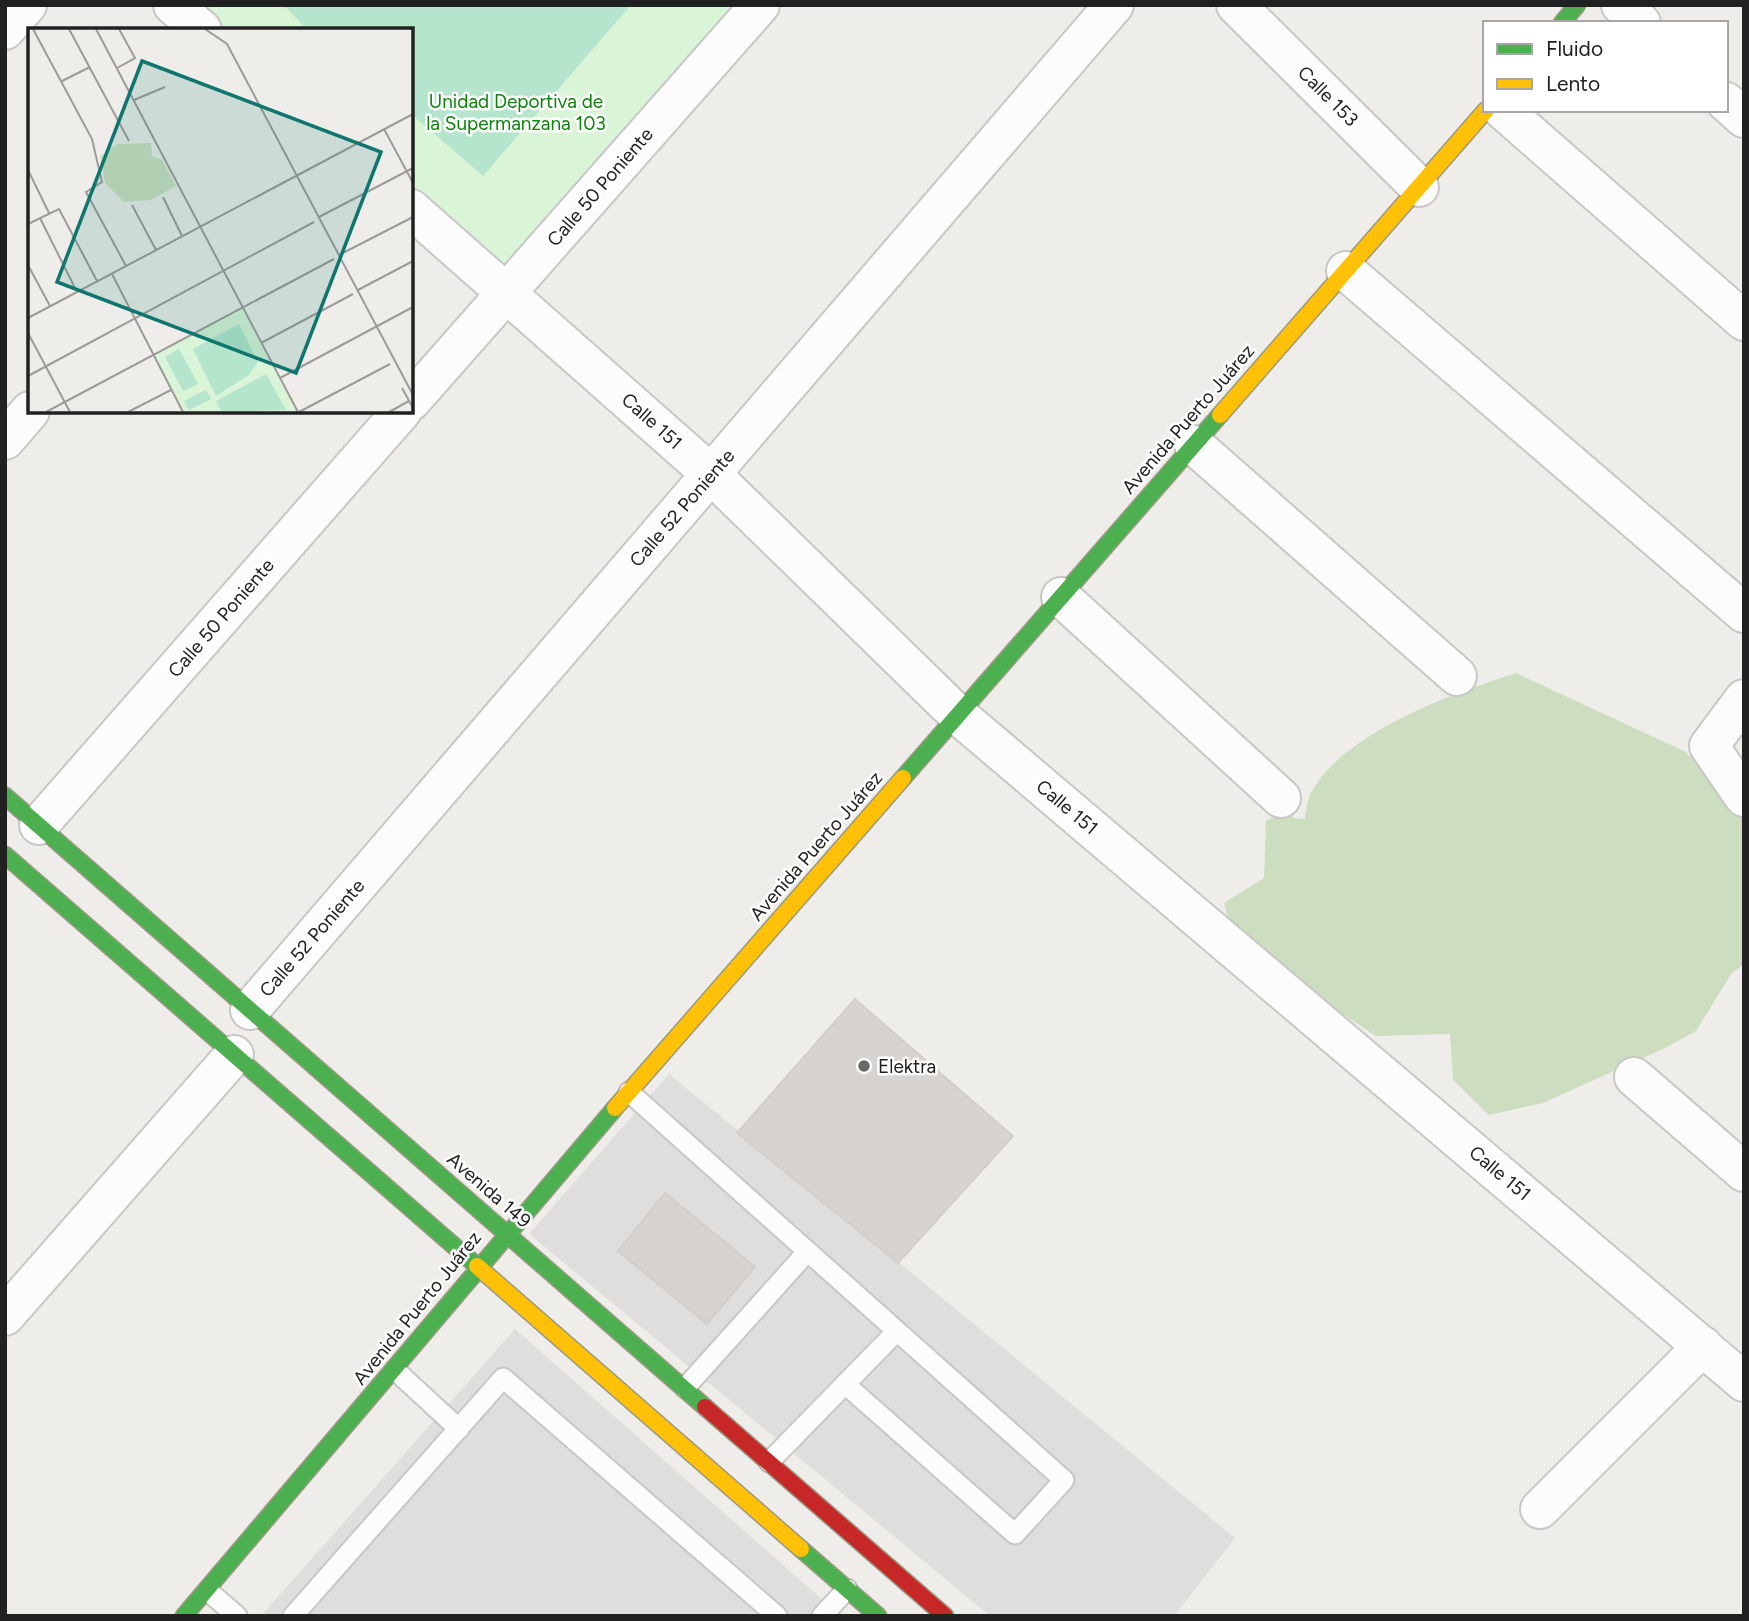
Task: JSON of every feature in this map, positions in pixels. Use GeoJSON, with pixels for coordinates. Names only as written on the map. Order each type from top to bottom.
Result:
{"type":"FeatureCollection","features":[{"type":"Feature","properties":{"kind":"main road"},"geometry":{"type":"LineString","coordinates":[[1564,21],[1577,5]]}},
{"type":"Feature","properties":{"kind":"main road","name":"Avenida Puerto Juárez"},"geometry":{"type":"LineString","coordinates":[[184,1616],[395,1370],[477,1266],[1484,112]]}},
{"type":"Feature","properties":{"kind":"main road","name":"Avenida 149"},"geometry":{"type":"LineString","coordinates":[[5,796],[945,1616]]}},
{"type":"Feature","properties":{"kind":"main road"},"geometry":{"type":"LineString","coordinates":[[7,861],[878,1616]]}},
{"type":"Feature","properties":{"kind":"main road"},"geometry":{"type":"LineString","coordinates":[[774,1526],[803,1492]]}},
{"type":"Feature","properties":{"kind":"street"},"geometry":{"type":"LineString","coordinates":[[5,30],[27,5]]}},
{"type":"Feature","properties":{"kind":"street"},"geometry":{"type":"LineString","coordinates":[[173,5],[200,28]]}},
{"type":"Feature","properties":{"kind":"street","name":"Calle 50 Poniente"},"geometry":{"type":"LineString","coordinates":[[413,399],[760,5]]}},
{"type":"Feature","properties":{"kind":"street","name":"Calle 52 Poniente"},"geometry":{"type":"LineString","coordinates":[[250,1010],[1114,5]]}},
{"type":"Feature","properties":{"kind":"street","name":"Calle 153"},"geometry":{"type":"LineString","coordinates":[[1236,5],[1419,187]]}},
{"type":"Feature","properties":{"kind":"street"},"geometry":{"type":"LineString","coordinates":[[1622,5],[1638,21]]}},
{"type":"Feature","properties":{"kind":"street"},"geometry":{"type":"LineString","coordinates":[[1728,104],[1744,118]]}},
{"type":"Feature","properties":{"kind":"street"},"geometry":{"type":"LineString","coordinates":[[1505,112],[1744,321]]}},
{"type":"Feature","properties":{"kind":"street","name":"Calle 151"},"geometry":{"type":"LineString","coordinates":[[413,211],[508,291],[711,474],[958,715],[1744,1382]]}},
{"type":"Feature","properties":{"kind":"street"},"geometry":{"type":"LineString","coordinates":[[1346,271],[1744,613]]}},
{"type":"Feature","properties":{"kind":"street"},"geometry":{"type":"LineString","coordinates":[[5,440],[28,413]]}},
{"type":"Feature","properties":{"kind":"street","name":"Calle 50 Poniente"},"geometry":{"type":"LineString","coordinates":[[39,825],[400,413]]}},
{"type":"Feature","properties":{"kind":"street"},"geometry":{"type":"LineString","coordinates":[[1194,445],[1457,676]]}},
{"type":"Feature","properties":{"kind":"street"},"geometry":{"type":"LineString","coordinates":[[1061,597],[1281,798]]}},
{"type":"Feature","properties":{"kind":"street"},"geometry":{"type":"LineString","coordinates":[[1744,699],[1709,746],[1744,797]]}},
{"type":"Feature","properties":{"kind":"street"},"geometry":{"type":"LineString","coordinates":[[5,1316],[234,1055]]}},
{"type":"Feature","properties":{"kind":"street"},"geometry":{"type":"LineString","coordinates":[[1634,1077],[1744,1172]]}},
{"type":"Feature","properties":{"kind":"street"},"geometry":{"type":"LineString","coordinates":[[1539,1509],[1703,1346]]}},
{"type":"Feature","properties":{"kind":"lane"},"geometry":{"type":"LineString","coordinates":[[629,1093],[1064,1480],[1015,1534],[845,1384]]}},
{"type":"Feature","properties":{"kind":"lane"},"geometry":{"type":"LineString","coordinates":[[685,1388],[807,1252]]}},
{"type":"Feature","properties":{"kind":"lane"},"geometry":{"type":"LineString","coordinates":[[769,1462],[897,1331]]}},
{"type":"Feature","properties":{"kind":"lane"},"geometry":{"type":"LineString","coordinates":[[395,1370],[459,1429]]}},
{"type":"Feature","properties":{"kind":"lane"},"geometry":{"type":"LineString","coordinates":[[293,1616],[503,1378],[777,1616]]}},
{"type":"Feature","properties":{"kind":"lane"},"geometry":{"type":"LineString","coordinates":[[822,1616],[847,1589]]}},
{"type":"Feature","properties":{"kind":"lane"},"geometry":{"type":"LineString","coordinates":[[208,1591],[237,1616]]}},
{"type":"Feature","properties":{"kind":"green space","name":"Unidad Deportiva de la Supermanzana 103"},"geometry":{"type":"Polygon","coordinates":[[[188,5],[750,5],[507,282],[413,201],[413,28],[214,28],[188,5]]]}},
{"type":"Feature","properties":{"kind":"green space"},"geometry":{"type":"Polygon","coordinates":[[[284,5],[631,5],[483,176],[413,116],[413,28],[305,28],[284,5]]]}},
{"type":"Feature","properties":{"kind":"green space"},"geometry":{"type":"Polygon","coordinates":[[[1516,673],[1686,752],[1744,819],[1744,964],[1731,974],[1696,1031],[1665,1048],[1543,1103],[1489,1115],[1453,1080],[1450,1034],[1376,1036],[1332,1007],[1281,963],[1254,949],[1230,925],[1224,903],[1264,878],[1266,821],[1286,810],[1294,818],[1305,819],[1311,793],[1326,771],[1348,751],[1374,733],[1432,704],[1516,673]]]}},
{"type":"Feature","properties":{"kind":"shaded area"},"geometry":{"type":"Polygon","coordinates":[[[669,1074],[1235,1538],[1174,1616],[990,1616],[529,1234],[669,1074]]]}},
{"type":"Feature","properties":{"kind":"shaded area"},"geometry":{"type":"Polygon","coordinates":[[[515,1329],[841,1616],[261,1616],[515,1329]]]}},
{"type":"Feature","properties":{"kind":"building","name":"Elektra"},"geometry":{"type":"Polygon","coordinates":[[[855,999],[1013,1136],[898,1263],[737,1133],[855,999]]]}},
{"type":"Feature","properties":{"kind":"building"},"geometry":{"type":"Polygon","coordinates":[[[665,1193],[755,1267],[707,1324],[618,1251],[665,1193]]]}},
{"type":"Feature","properties":{"kind":"traffic: fast"},"geometry":{"type":"LineString","coordinates":[[1564,21],[1577,5]]}},
{"type":"Feature","properties":{"kind":"traffic: fast"},"geometry":{"type":"LineString","coordinates":[[903,778],[1220,415]]}},
{"type":"Feature","properties":{"kind":"traffic: fast"},"geometry":{"type":"LineString","coordinates":[[5,796],[705,1407]]}},
{"type":"Feature","properties":{"kind":"traffic: fast"},"geometry":{"type":"LineString","coordinates":[[5,855],[477,1266]]}},
{"type":"Feature","properties":{"kind":"traffic: fast"},"geometry":{"type":"LineString","coordinates":[[184,1616],[615,1108]]}},
{"type":"Feature","properties":{"kind":"traffic: fast"},"geometry":{"type":"LineString","coordinates":[[801,1549],[878,1616]]}},
{"type":"Feature","properties":{"kind":"traffic: slow"},"geometry":{"type":"LineString","coordinates":[[1220,415],[1484,112]]}},
{"type":"Feature","properties":{"kind":"traffic: slow"},"geometry":{"type":"LineString","coordinates":[[615,1108],[903,778]]}},
{"type":"Feature","properties":{"kind":"traffic: slow"},"geometry":{"type":"LineString","coordinates":[[477,1266],[801,1549]]}},
{"type":"Feature","properties":{"kind":"traffic: jam"},"geometry":{"type":"LineString","coordinates":[[705,1407],[945,1616]]}},
{"type":"Feature","properties":{"kind":"place","name":"Elektra"},"geometry":{"type":"Point","coordinates":[864,1066]}}]}
